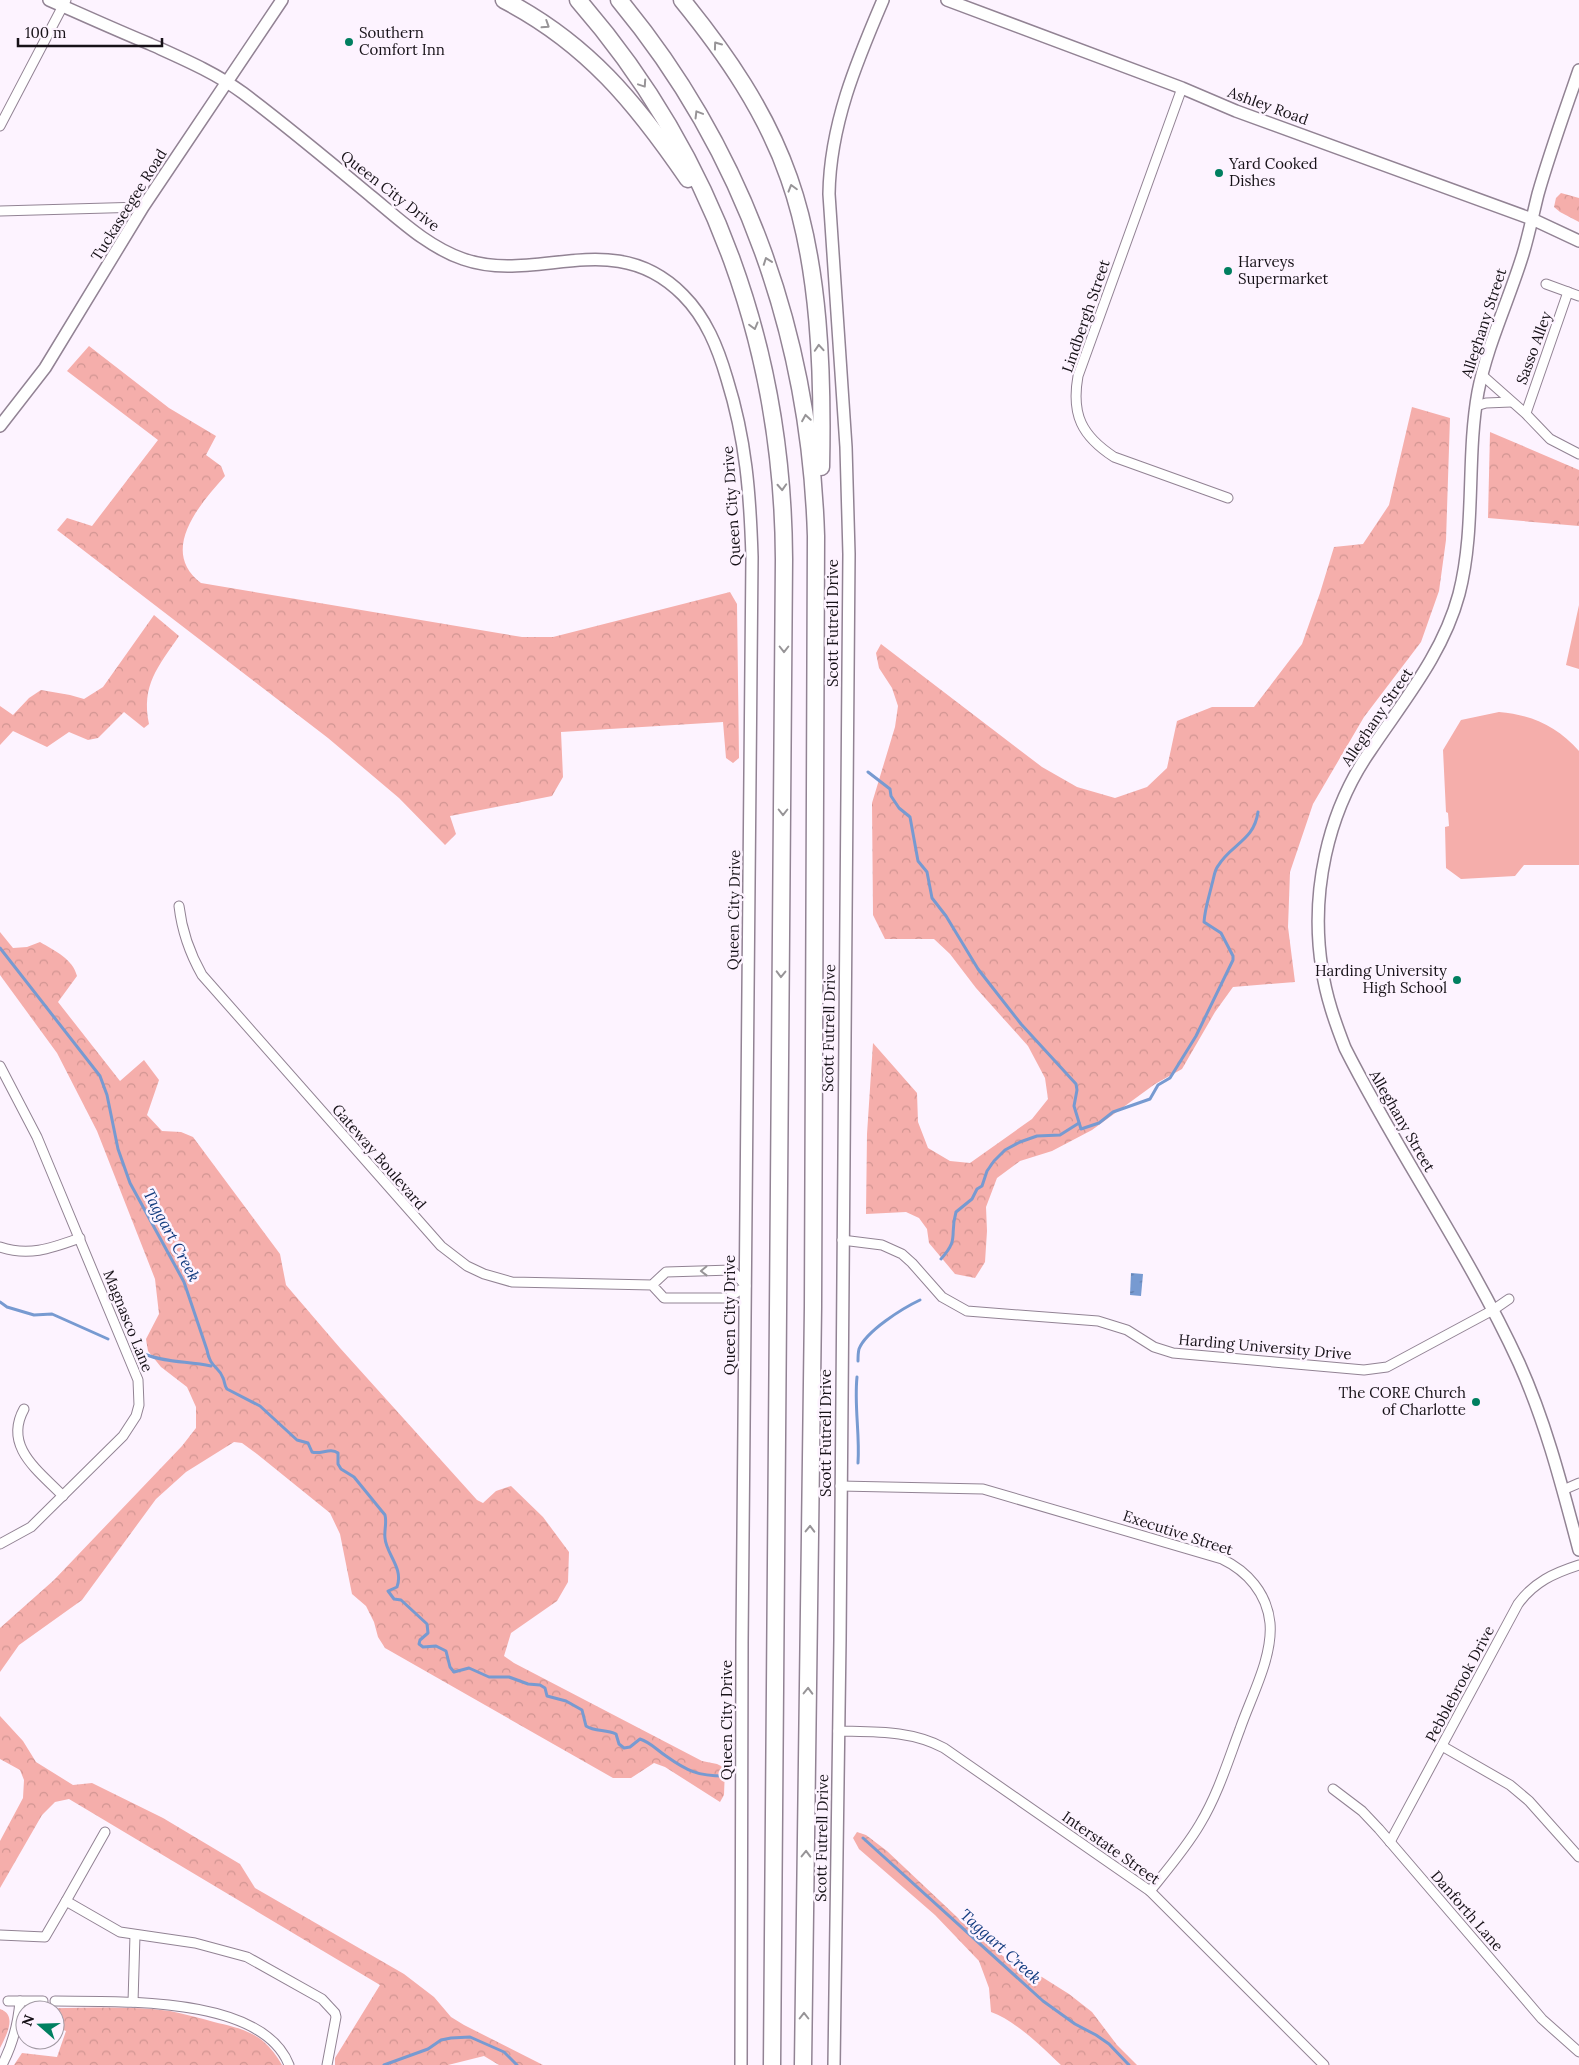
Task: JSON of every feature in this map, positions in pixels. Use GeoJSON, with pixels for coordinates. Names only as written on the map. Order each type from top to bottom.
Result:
{"type":"FeatureCollection","features":[{"type":"Feature","properties":{"kind":"highway"},"geometry":{"type":"LineString","coordinates":[[504,0],[560,34],[611,79],[672,156],[723,234]]}},
{"type":"Feature","properties":{"kind":"highway"},"geometry":{"type":"LineString","coordinates":[[568,0],[615,44]]}},
{"type":"Feature","properties":{"kind":"highway"},"geometry":{"type":"LineString","coordinates":[[578,0],[615,44],[652,98],[678,141],[723,234],[749,306],[769,387],[781,473],[784,537],[772,2065]]}},
{"type":"Feature","properties":{"kind":"highway"},"geometry":{"type":"LineString","coordinates":[[619,0],[666,62],[706,127],[760,241],[786,320],[804,403],[812,460],[816,536],[813,1308],[804,2065]]}},
{"type":"Feature","properties":{"kind":"highway"},"geometry":{"type":"LineString","coordinates":[[683,0],[727,58],[748,91],[778,150],[794,192],[811,270],[820,371],[822,422],[821,477],[816,536]]}},
{"type":"Feature","properties":{"kind":"street","name":"Queen City Drive"},"geometry":{"type":"LineString","coordinates":[[49,0],[65,3],[209,70],[228,82],[417,233],[438,247],[464,260],[498,265],[595,259],[634,265],[660,277],[683,295],[698,312],[713,338],[738,415],[745,453],[750,502],[752,557],[742,1643],[741,2065]]}},
{"type":"Feature","properties":{"kind":"street","name":"Tuckaseegee Road"},"geometry":{"type":"LineString","coordinates":[[0,426],[46,368],[143,207],[282,0]]}},
{"type":"Feature","properties":{"kind":"street","name":"Scott Futrell Drive"},"geometry":{"type":"LineString","coordinates":[[834,2065],[849,554],[846,447],[829,175],[834,140],[843,104],[883,0]]}},
{"type":"Feature","properties":{"kind":"street","name":"Ashley Road"},"geometry":{"type":"LineString","coordinates":[[946,0],[1182,88],[1236,111],[1532,218],[1579,240]]}},
{"type":"Feature","properties":{"kind":"street"},"geometry":{"type":"LineString","coordinates":[[0,126],[65,3]]}},
{"type":"Feature","properties":{"kind":"street","name":"Alleghany Street"},"geometry":{"type":"LineString","coordinates":[[1579,70],[1532,218],[1524,252],[1482,375],[1472,440],[1465,560],[1454,609],[1436,654],[1368,753],[1355,774],[1341,806],[1331,833],[1322,872],[1318,924],[1320,954],[1326,992],[1345,1048],[1493,1310],[1533,1397],[1546,1431],[1579,1550]]}},
{"type":"Feature","properties":{"kind":"street","name":"Lindbergh Street"},"geometry":{"type":"LineString","coordinates":[[1182,88],[1078,376],[1075,390],[1076,404],[1080,420],[1088,436],[1100,448],[1114,457],[1228,498]]}},
{"type":"Feature","properties":{"kind":"street"},"geometry":{"type":"LineString","coordinates":[[0,211],[143,207]]}},
{"type":"Feature","properties":{"kind":"street"},"geometry":{"type":"LineString","coordinates":[[1546,284],[1579,296]]}},
{"type":"Feature","properties":{"kind":"street","name":"Sasso Alley"},"geometry":{"type":"LineString","coordinates":[[1526,413],[1568,292]]}},
{"type":"Feature","properties":{"kind":"street"},"geometry":{"type":"LineString","coordinates":[[1482,375],[1526,413],[1550,439],[1579,454]]}},
{"type":"Feature","properties":{"kind":"street"},"geometry":{"type":"LineString","coordinates":[[1476,406],[1486,403],[1511,402]]}},
{"type":"Feature","properties":{"kind":"street","name":"Gateway Boulevard"},"geometry":{"type":"LineString","coordinates":[[179,906],[181,926],[187,946],[202,975],[441,1246],[467,1266],[484,1274],[512,1282],[652,1285]]}},
{"type":"Feature","properties":{"kind":"street","name":"Magnasco Lane"},"geometry":{"type":"LineString","coordinates":[[0,1066],[37,1137],[80,1238],[138,1380],[139,1405],[136,1416],[123,1436],[32,1527],[0,1544]]}},
{"type":"Feature","properties":{"kind":"street"},"geometry":{"type":"LineString","coordinates":[[0,1247],[33,1252],[50,1249],[80,1238]]}},
{"type":"Feature","properties":{"kind":"street","name":"Harding University Drive"},"geometry":{"type":"LineString","coordinates":[[842,1240],[882,1245],[902,1254],[912,1262],[942,1297],[967,1311],[1098,1320],[1127,1330],[1154,1347],[1173,1353],[1364,1370],[1387,1367],[1493,1310],[1509,1299]]}},
{"type":"Feature","properties":{"kind":"street"},"geometry":{"type":"LineString","coordinates":[[732,1270],[746,1286],[728,1298],[664,1298],[652,1285],[666,1272],[732,1270]]}},
{"type":"Feature","properties":{"kind":"street"},"geometry":{"type":"LineString","coordinates":[[24,1409],[19,1418],[17,1435],[21,1450],[30,1463],[62,1496]]}},
{"type":"Feature","properties":{"kind":"street"},"geometry":{"type":"LineString","coordinates":[[1563,1490],[1579,1483]]}},
{"type":"Feature","properties":{"kind":"street","name":"Executive Street"},"geometry":{"type":"LineString","coordinates":[[840,1486],[983,1489],[1222,1559],[1247,1575],[1257,1588],[1267,1607],[1270,1636],[1266,1657],[1213,1800],[1191,1838],[1150,1892]]}},
{"type":"Feature","properties":{"kind":"street","name":"Pebblebrook Drive"},"geometry":{"type":"LineString","coordinates":[[1390,1842],[1523,1598],[1543,1579],[1579,1565]]}},
{"type":"Feature","properties":{"kind":"street","name":"Interstate Street"},"geometry":{"type":"LineString","coordinates":[[838,1731],[902,1734],[937,1744],[1150,1892],[1324,2065]]}},
{"type":"Feature","properties":{"kind":"street"},"geometry":{"type":"LineString","coordinates":[[1442,1746],[1489,1772],[1516,1790],[1529,1801],[1579,1857]]}},
{"type":"Feature","properties":{"kind":"street","name":"Danforth Lane"},"geometry":{"type":"LineString","coordinates":[[1332,1789],[1362,1811],[1542,2018],[1579,2052]]}},
{"type":"Feature","properties":{"kind":"street"},"geometry":{"type":"LineString","coordinates":[[0,1935],[45,1938],[105,1832]]}},
{"type":"Feature","properties":{"kind":"street"},"geometry":{"type":"LineString","coordinates":[[66,1900],[120,1932],[195,1943],[247,1957],[322,1999],[336,2017],[327,2065]]}},
{"type":"Feature","properties":{"kind":"street"},"geometry":{"type":"LineString","coordinates":[[133,2002],[135,1935]]}},
{"type":"Feature","properties":{"kind":"street"},"geometry":{"type":"LineString","coordinates":[[8,2001],[15,2002]]}},
{"type":"Feature","properties":{"kind":"street"},"geometry":{"type":"LineString","coordinates":[[65,2001],[133,2002],[182,2006],[232,2018],[250,2025],[270,2038],[280,2049],[289,2065]]}},
{"type":"Feature","properties":{"kind":"street"},"geometry":{"type":"LineString","coordinates":[[2,2065],[15,2036]]}},
{"type":"Feature","properties":{"kind":"green space"},"geometry":{"type":"Polygon","coordinates":[[[1561,193],[1579,198],[1579,222],[1554,207],[1556,198],[1561,193]]]}},
{"type":"Feature","properties":{"kind":"green space"},"geometry":{"type":"Polygon","coordinates":[[[89,346],[169,408],[216,436],[206,455],[221,466],[225,476],[204,500],[195,514],[187,528],[183,543],[183,557],[189,570],[201,583],[522,637],[553,637],[730,592],[737,604],[739,758],[733,763],[726,758],[723,722],[561,732],[563,777],[552,796],[450,816],[456,834],[445,845],[399,798],[328,738],[57,530],[67,518],[92,526],[158,440],[67,371],[89,346]]]}},
{"type":"Feature","properties":{"kind":"green space"},"geometry":{"type":"Polygon","coordinates":[[[1412,407],[1450,418],[1446,540],[1439,591],[1421,642],[1364,717],[1313,804],[1290,872],[1288,927],[1295,982],[1233,987],[1215,1012],[1182,1069],[1155,1084],[1092,1130],[1052,1151],[1020,1161],[997,1178],[986,1207],[985,1262],[975,1278],[955,1274],[929,1243],[927,1229],[919,1218],[906,1212],[866,1214],[867,1134],[873,1043],[917,1093],[918,1122],[928,1148],[950,1161],[970,1163],[1032,1119],[1048,1099],[1045,1078],[1028,1046],[976,988],[950,954],[934,939],[885,939],[873,915],[872,803],[895,727],[898,706],[892,688],[879,668],[876,653],[881,644],[1042,767],[1077,787],[1115,798],[1147,787],[1167,768],[1177,721],[1212,707],[1254,707],[1302,644],[1334,547],[1363,544],[1389,505],[1412,407]]]}},
{"type":"Feature","properties":{"kind":"green space"},"geometry":{"type":"Polygon","coordinates":[[[1490,432],[1579,470],[1579,526],[1488,518],[1490,432]]]}},
{"type":"Feature","properties":{"kind":"green space"},"geometry":{"type":"Polygon","coordinates":[[[1579,605],[1579,669],[1566,665],[1579,605]]]}},
{"type":"Feature","properties":{"kind":"green space"},"geometry":{"type":"Polygon","coordinates":[[[154,615],[179,636],[158,667],[149,687],[147,710],[149,724],[144,728],[124,712],[98,738],[88,740],[69,732],[47,747],[13,731],[0,745],[0,706],[13,715],[29,698],[41,690],[84,699],[103,687],[154,615]]]}},
{"type":"Feature","properties":{"kind":"green space"},"geometry":{"type":"Polygon","coordinates":[[[1499,712],[1522,716],[1543,723],[1571,742],[1579,751],[1579,865],[1524,865],[1515,876],[1461,879],[1446,868],[1445,827],[1449,826],[1448,813],[1446,812],[1443,750],[1461,720],[1499,712]]]}},
{"type":"Feature","properties":{"kind":"green space"},"geometry":{"type":"Polygon","coordinates":[[[0,932],[13,948],[27,947],[40,942],[63,956],[72,965],[77,976],[58,1002],[120,1081],[144,1060],[159,1080],[147,1115],[162,1131],[181,1132],[193,1137],[280,1254],[286,1285],[477,1500],[483,1503],[496,1491],[511,1486],[543,1517],[569,1552],[568,1582],[557,1601],[511,1633],[504,1656],[702,1761],[725,1768],[724,1795],[720,1802],[665,1767],[654,1763],[631,1778],[613,1778],[385,1648],[378,1637],[374,1622],[366,1606],[352,1594],[340,1534],[330,1513],[242,1443],[234,1442],[186,1472],[156,1499],[82,1600],[19,1645],[0,1672],[0,1628],[54,1580],[182,1446],[196,1428],[196,1407],[187,1387],[161,1367],[148,1351],[146,1339],[159,1314],[155,1279],[97,1131],[57,1053],[0,975],[0,932]]]}},
{"type":"Feature","properties":{"kind":"green space"},"geometry":{"type":"Polygon","coordinates":[[[0,1716],[23,1741],[36,1762],[73,1785],[92,1783],[163,1818],[240,1864],[255,1888],[404,1974],[434,1997],[451,2017],[464,2025],[543,2065],[499,2065],[484,2056],[448,2065],[335,2065],[335,2058],[380,1985],[69,1799],[55,1802],[42,1815],[0,1888],[0,1841],[23,1798],[24,1780],[20,1770],[0,1759],[0,1716]]]}},
{"type":"Feature","properties":{"kind":"green space"},"geometry":{"type":"Polygon","coordinates":[[[857,1832],[866,1835],[887,1851],[976,1935],[1022,1971],[1042,1977],[1069,1994],[1092,2012],[1117,2045],[1137,2065],[1061,2065],[1019,2028],[991,2012],[989,1988],[979,1961],[935,1915],[859,1849],[853,1838],[857,1832]]]}},
{"type":"Feature","properties":{"kind":"green space"},"geometry":{"type":"Polygon","coordinates":[[[65,2008],[137,2008],[170,2011],[246,2031],[269,2046],[282,2065],[14,2065],[22,2053],[57,2057],[59,2050],[65,2050],[65,2008]]]}},
{"type":"Feature","properties":{"kind":"green space"},"geometry":{"type":"Polygon","coordinates":[[[0,2009],[8,2016],[9,2026],[0,2048],[0,2009]]]}},
{"type":"Feature","properties":{"kind":"water"},"geometry":{"type":"Polygon","coordinates":[[[1131,1273],[1143,1274],[1141,1296],[1130,1295],[1131,1273]]]}},
{"type":"Feature","properties":{"kind":"waterway"},"geometry":{"type":"LineString","coordinates":[[868,772],[890,789],[891,796],[899,808],[910,817],[918,861],[927,872],[932,898],[946,916],[978,969],[1021,1024],[1076,1084],[1077,1090],[1074,1106],[1081,1129],[1099,1123],[1113,1112],[1150,1099],[1158,1085],[1170,1078],[1196,1036],[1233,960],[1233,956],[1221,933],[1204,922],[1215,872],[1229,852],[1252,830],[1258,812]]}},
{"type":"Feature","properties":{"kind":"waterway","name":"Taggart Creek"},"geometry":{"type":"LineString","coordinates":[[0,948],[100,1076],[107,1095],[118,1149],[130,1183],[184,1282],[208,1356],[224,1379],[227,1389],[260,1406],[297,1440],[308,1443],[312,1452],[335,1451],[338,1453],[338,1464],[341,1469],[354,1477],[385,1515],[386,1544],[397,1567],[399,1580],[397,1587],[388,1591],[394,1599],[401,1600],[427,1624],[428,1633],[420,1640],[419,1644],[423,1647],[436,1646],[446,1651],[450,1667],[454,1672],[469,1668],[489,1677],[509,1677],[528,1684],[540,1685],[545,1688],[547,1696],[566,1701],[582,1710],[586,1726],[616,1734],[619,1744],[624,1748],[630,1747],[640,1739],[644,1740],[687,1769],[700,1774],[724,1776]]}},
{"type":"Feature","properties":{"kind":"waterway"},"geometry":{"type":"LineString","coordinates":[[941,1259],[952,1241],[956,1212],[972,1199],[977,1189],[982,1186],[987,1171],[1005,1150],[1037,1136],[1060,1135],[1079,1123]]}},
{"type":"Feature","properties":{"kind":"waterway"},"geometry":{"type":"LineString","coordinates":[[858,1361],[859,1349],[869,1335],[895,1314],[920,1300]]}},
{"type":"Feature","properties":{"kind":"waterway"},"geometry":{"type":"LineString","coordinates":[[0,1302],[7,1307],[34,1315],[52,1314],[108,1339]]}},
{"type":"Feature","properties":{"kind":"waterway"},"geometry":{"type":"LineString","coordinates":[[144,1354],[161,1359],[211,1366]]}},
{"type":"Feature","properties":{"kind":"waterway"},"geometry":{"type":"LineString","coordinates":[[857,1377],[858,1463]]}},
{"type":"Feature","properties":{"kind":"waterway","name":"Taggart Creek"},"geometry":{"type":"LineString","coordinates":[[863,1838],[1043,2001],[1075,2024],[1109,2044],[1129,2065]]}},
{"type":"Feature","properties":{"kind":"waterway"},"geometry":{"type":"LineString","coordinates":[[384,2065],[428,2049],[441,2040],[470,2037],[504,2052],[517,2065]]}},
{"type":"Feature","properties":{"kind":"place","name":"Southern Comfort Inn"},"geometry":{"type":"Point","coordinates":[349,42]}},
{"type":"Feature","properties":{"kind":"place","name":"Yard Cooked Dishes"},"geometry":{"type":"Point","coordinates":[1219,173]}},
{"type":"Feature","properties":{"kind":"place","name":"Harveys Supermarket"},"geometry":{"type":"Point","coordinates":[1228,271]}},
{"type":"Feature","properties":{"kind":"place","name":"Harding University High School"},"geometry":{"type":"Point","coordinates":[1457,980]}},
{"type":"Feature","properties":{"kind":"place","name":"The CORE Church of Charlotte"},"geometry":{"type":"Point","coordinates":[1476,1402]}}]}
